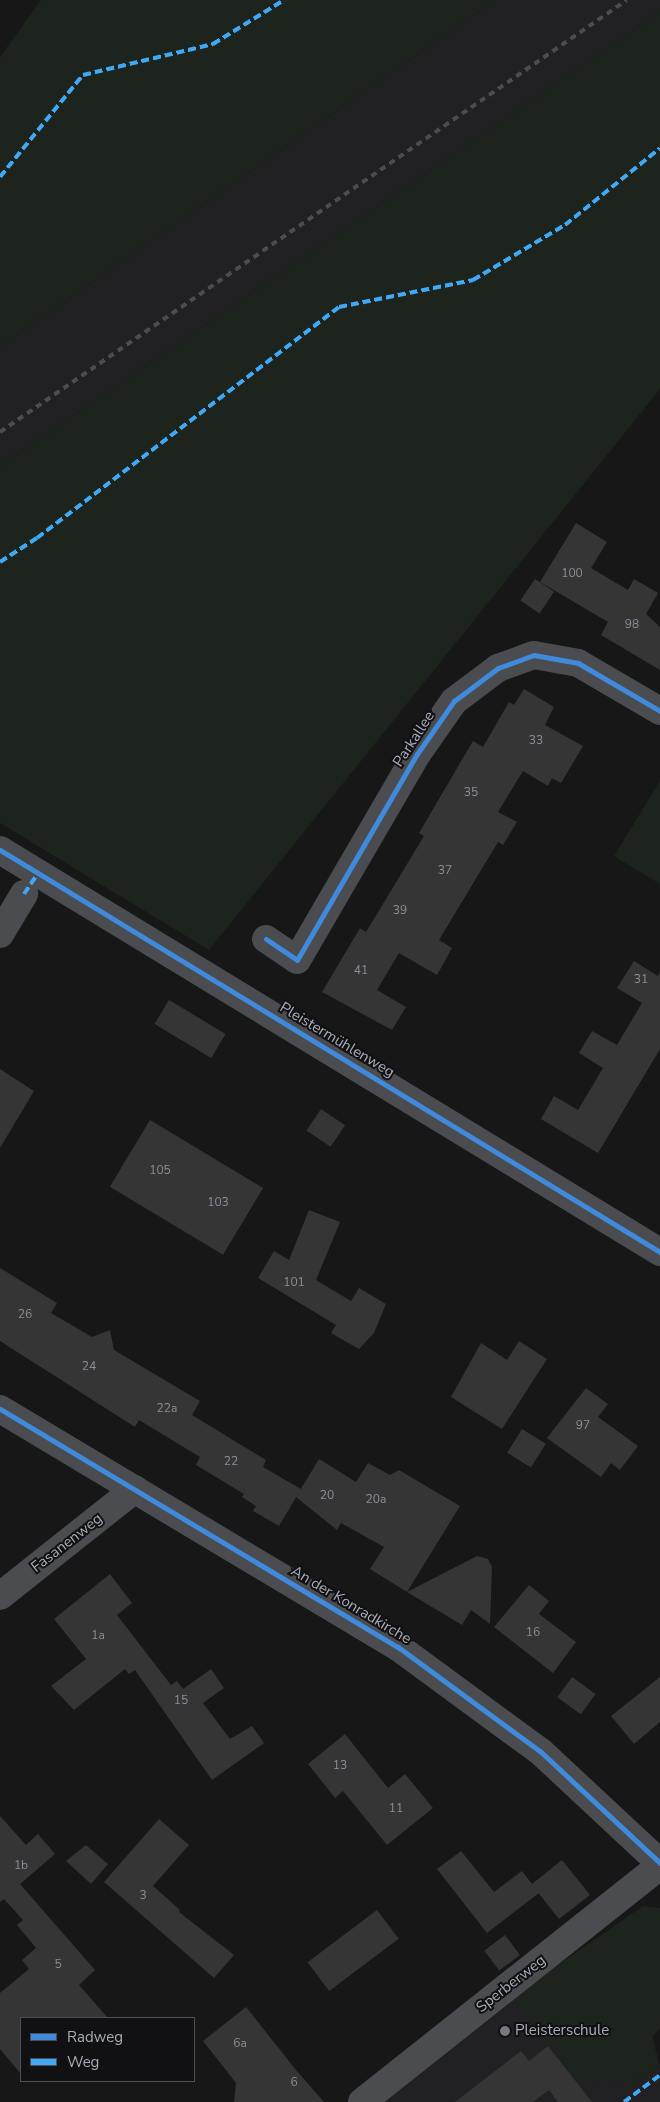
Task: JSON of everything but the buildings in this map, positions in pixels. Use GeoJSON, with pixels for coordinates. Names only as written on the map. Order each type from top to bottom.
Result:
{"type":"FeatureCollection","features":[{"type":"Feature","properties":{"kind":"street","name":"Parkallee"},"geometry":{"type":"LineString","coordinates":[[266,939],[297,960],[417,754],[454,701],[498,668],[534,655],[578,663],[660,712]]}},
{"type":"Feature","properties":{"kind":"street","name":"Pleistermühlenweg"},"geometry":{"type":"LineString","coordinates":[[0,850],[660,1252]]}},
{"type":"Feature","properties":{"kind":"street"},"geometry":{"type":"LineString","coordinates":[[0,934],[24,894]]}},
{"type":"Feature","properties":{"kind":"street","name":"An der Konradkirche"},"geometry":{"type":"LineString","coordinates":[[0,1408],[398,1647],[542,1752],[660,1864]]}},
{"type":"Feature","properties":{"kind":"street","name":"Fasanenweg"},"geometry":{"type":"LineString","coordinates":[[0,1596],[135,1489]]}},
{"type":"Feature","properties":{"kind":"street","name":"Sperberweg"},"geometry":{"type":"LineString","coordinates":[[362,2102],[660,1864]]}},
{"type":"Feature","properties":{"kind":"shaded area"},"geometry":{"type":"Polygon","coordinates":[[[41,0],[495,0],[0,347],[0,57],[41,0]]]}},
{"type":"Feature","properties":{"kind":"shaded area"},"geometry":{"type":"Polygon","coordinates":[[[495,0],[660,0],[660,12],[0,466],[0,347],[495,0]]]}},
{"type":"Feature","properties":{"kind":"shaded area"},"geometry":{"type":"Polygon","coordinates":[[[660,12],[660,389],[209,950],[0,823],[0,466],[660,12]]]}},
{"type":"Feature","properties":{"kind":"shaded area"},"geometry":{"type":"Polygon","coordinates":[[[660,781],[660,884],[614,856],[660,781]]]}},
{"type":"Feature","properties":{"kind":"shaded area"},"geometry":{"type":"Polygon","coordinates":[[[643,1906],[660,1908],[660,2029],[652,2036],[660,2067],[634,2082],[578,2081],[513,1996],[643,1906]]]}},
{"type":"Feature","properties":{"kind":"shaded area","name":"Pleisterschule"},"geometry":{"type":"Polygon","coordinates":[[[513,1996],[634,2082],[660,2067],[660,2102],[380,2102],[513,1996]]]}},
{"type":"Feature","properties":{"kind":"railway"},"geometry":{"type":"LineString","coordinates":[[0,432],[627,0]]}},
{"type":"Feature","properties":{"kind":"marked path"},"geometry":{"type":"LineString","coordinates":[[0,177],[83,75],[213,44],[284,0]]}},
{"type":"Feature","properties":{"kind":"marked path"},"geometry":{"type":"LineString","coordinates":[[0,562],[37,538],[339,307],[473,280],[565,225],[660,148]]}},
{"type":"Feature","properties":{"kind":"marked path"},"geometry":{"type":"LineString","coordinates":[[24,894],[39,872]]}},
{"type":"Feature","properties":{"kind":"marked path"},"geometry":{"type":"LineString","coordinates":[[624,2102],[660,2075]]}},
{"type":"Feature","properties":{"kind":"cycle path"},"geometry":{"type":"LineString","coordinates":[[266,939],[297,960],[417,754],[454,701],[498,668],[534,655],[578,663],[660,711]]}},
{"type":"Feature","properties":{"kind":"cycle path"},"geometry":{"type":"LineString","coordinates":[[0,850],[660,1252]]}},
{"type":"Feature","properties":{"kind":"cycle path"},"geometry":{"type":"LineString","coordinates":[[0,1409],[398,1647],[541,1752],[660,1863]]}},
{"type":"Feature","properties":{"kind":"place","name":"Pleisterschule"},"geometry":{"type":"Point","coordinates":[505,2031]}}]}
